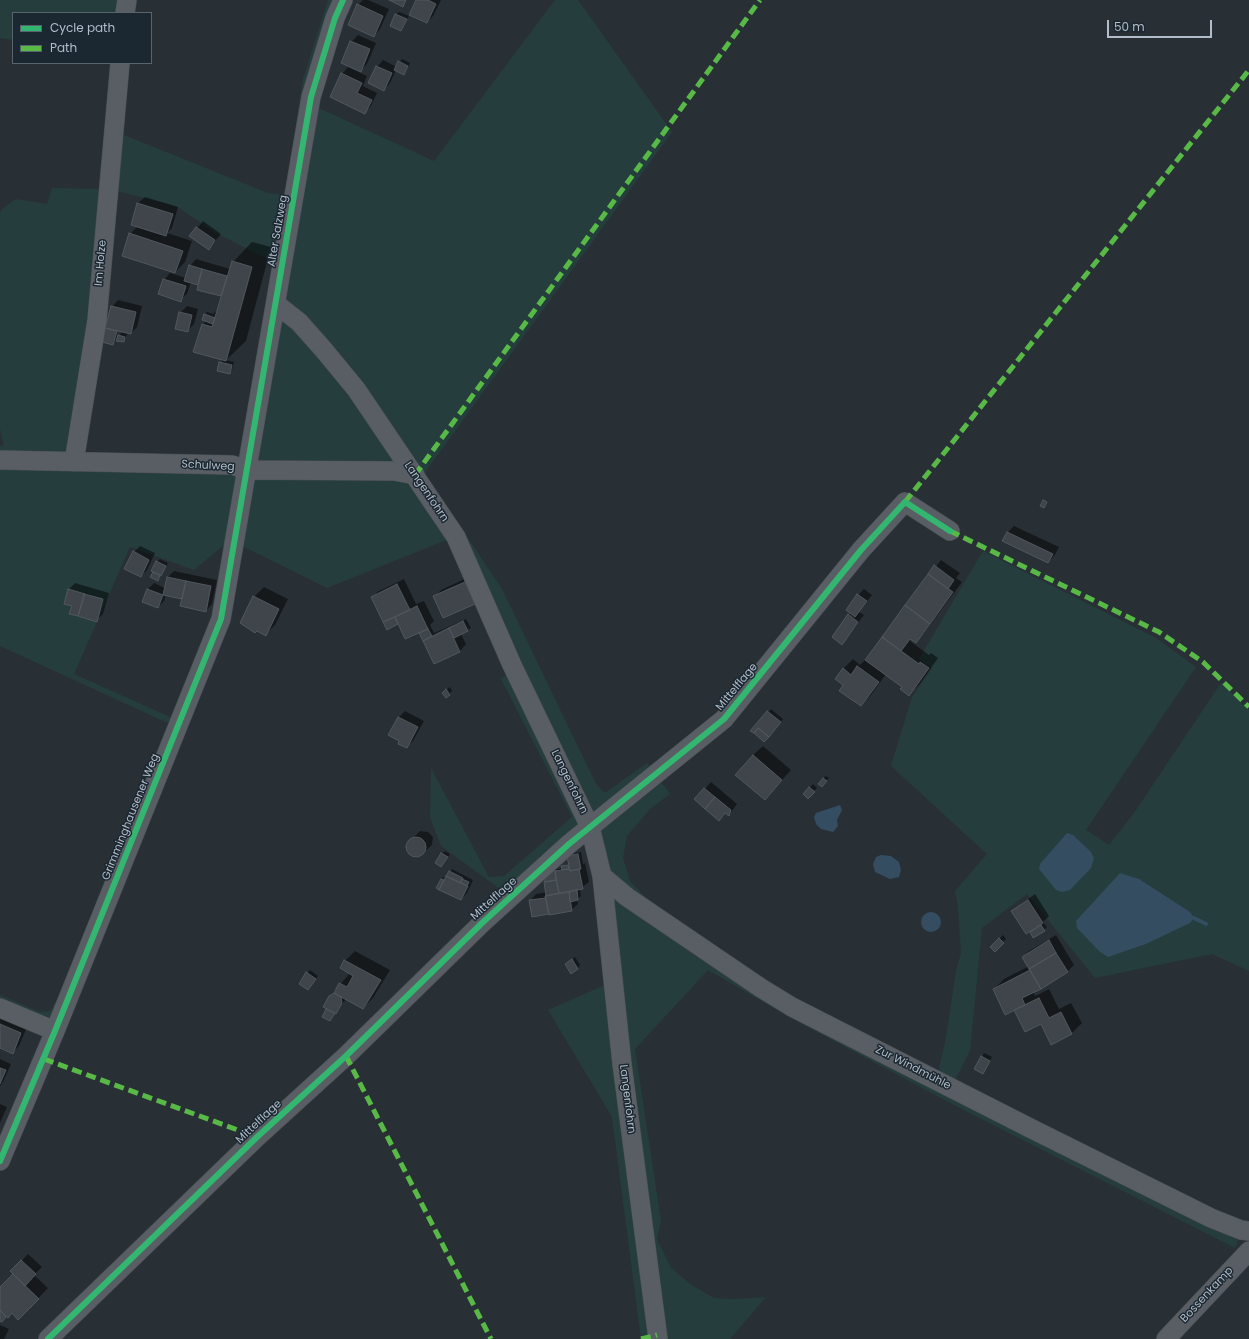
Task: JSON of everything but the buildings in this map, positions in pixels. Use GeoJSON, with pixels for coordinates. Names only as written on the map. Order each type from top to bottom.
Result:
{"type":"FeatureCollection","features":[{"type":"Feature","properties":{"kind":"street"},"geometry":{"type":"LineString","coordinates":[[125,12],[127,0]]}},
{"type":"Feature","properties":{"kind":"street","name":"Alter Salzweg"},"geometry":{"type":"LineString","coordinates":[[247,470],[311,97],[335,18],[343,0]]}},
{"type":"Feature","properties":{"kind":"street","name":"Im Holze"},"geometry":{"type":"LineString","coordinates":[[74,462],[97,320],[120,64]]}},
{"type":"Feature","properties":{"kind":"street","name":"Langenfohrn"},"geometry":{"type":"LineString","coordinates":[[276,304],[299,322],[324,349],[356,389],[456,537],[512,665],[590,827],[602,876],[622,1064],[658,1339]]}},
{"type":"Feature","properties":{"kind":"street","name":"Schulweg"},"geometry":{"type":"LineString","coordinates":[[0,460],[232,465],[247,470],[394,471],[415,475]]}},
{"type":"Feature","properties":{"kind":"street","name":"Grimminghausener Weg"},"geometry":{"type":"LineString","coordinates":[[0,1161],[55,1031],[221,618],[247,470]]}},
{"type":"Feature","properties":{"kind":"street","name":"Mittelflage"},"geometry":{"type":"LineString","coordinates":[[48,1339],[257,1137],[346,1056],[482,923],[590,827],[724,718],[748,691],[861,550],[905,502],[950,531]]}},
{"type":"Feature","properties":{"kind":"street","name":"Zur Windmühle"},"geometry":{"type":"LineString","coordinates":[[602,876],[627,898],[761,988],[792,1007],[1038,1132],[1212,1218],[1245,1231],[1247,1253]]}},
{"type":"Feature","properties":{"kind":"street"},"geometry":{"type":"LineString","coordinates":[[0,1008],[55,1031]]}},
{"type":"Feature","properties":{"kind":"street","name":"Bossenkamp"},"geometry":{"type":"LineString","coordinates":[[1166,1339],[1247,1253]]}},
{"type":"Feature","properties":{"kind":"green space"},"geometry":{"type":"Polygon","coordinates":[[[0,0],[134,0],[133,12],[12,12],[12,40],[0,38],[0,0]]]}},
{"type":"Feature","properties":{"kind":"green space"},"geometry":{"type":"Polygon","coordinates":[[[328,0],[345,0],[312,105],[434,161],[555,0],[578,0],[672,132],[426,471],[426,476],[502,589],[596,784],[605,793],[647,763],[670,794],[650,809],[627,836],[623,858],[630,881],[644,896],[749,972],[833,1020],[938,1073],[946,1038],[956,971],[961,953],[958,906],[955,891],[987,854],[891,766],[912,697],[932,668],[919,659],[983,551],[1156,638],[1196,667],[1086,830],[1109,845],[1134,813],[1221,683],[1249,710],[1249,971],[1212,954],[1095,978],[1027,894],[982,928],[970,1050],[955,1081],[1033,1134],[1238,1240],[1235,1248],[954,1105],[791,1018],[708,970],[635,1049],[661,1221],[657,1239],[671,1268],[690,1284],[714,1298],[735,1299],[766,1297],[730,1339],[641,1339],[612,1117],[548,1010],[605,985],[590,848],[583,828],[507,894],[441,846],[430,817],[431,768],[489,877],[504,876],[572,817],[501,679],[509,673],[449,539],[327,588],[230,540],[194,570],[130,547],[74,674],[188,725],[62,1028],[0,1003],[0,995],[40,1012],[50,1011],[58,998],[172,725],[0,646],[0,446],[4,445],[0,429],[0,213],[2,209],[16,199],[47,204],[52,188],[101,189],[119,133],[268,193],[285,195],[303,79],[328,0]],[[113,190],[80,457],[245,458],[275,263],[216,233],[176,206],[113,190]]]}},
{"type":"Feature","properties":{"kind":"water"},"geometry":{"type":"Polygon","coordinates":[[[840,805],[842,810],[837,820],[838,826],[833,832],[821,829],[816,824],[814,817],[816,813],[840,805]]]}},
{"type":"Feature","properties":{"kind":"water"},"geometry":{"type":"Polygon","coordinates":[[[1067,833],[1073,835],[1091,852],[1094,858],[1091,868],[1070,890],[1062,892],[1056,890],[1039,869],[1040,864],[1067,833]]]}},
{"type":"Feature","properties":{"kind":"water"},"geometry":{"type":"Polygon","coordinates":[[[881,855],[891,856],[899,862],[901,870],[899,877],[890,879],[875,872],[873,864],[876,857],[881,855]]]}},
{"type":"Feature","properties":{"kind":"water"},"geometry":{"type":"Polygon","coordinates":[[[1120,873],[1139,879],[1190,912],[1194,918],[1190,923],[1146,944],[1108,957],[1099,951],[1077,928],[1076,921],[1120,873]]]}},
{"type":"Feature","properties":{"kind":"water"},"geometry":{"type":"Polygon","coordinates":[[[931,912],[938,915],[941,922],[938,929],[931,932],[924,929],[921,922],[924,915],[931,912]]]}},
{"type":"Feature","properties":{"kind":"waterway"},"geometry":{"type":"LineString","coordinates":[[1194,918],[1206,924]]}},
{"type":"Feature","properties":{"kind":"marked path"},"geometry":{"type":"LineString","coordinates":[[415,475],[760,0]]}},
{"type":"Feature","properties":{"kind":"marked path"},"geometry":{"type":"LineString","coordinates":[[905,502],[1249,70]]}},
{"type":"Feature","properties":{"kind":"marked path"},"geometry":{"type":"LineString","coordinates":[[950,531],[1159,632],[1203,662],[1249,707]]}},
{"type":"Feature","properties":{"kind":"marked path"},"geometry":{"type":"LineString","coordinates":[[346,1056],[491,1339]]}},
{"type":"Feature","properties":{"kind":"marked path"},"geometry":{"type":"LineString","coordinates":[[44,1059],[257,1137]]}},
{"type":"Feature","properties":{"kind":"marked path"},"geometry":{"type":"LineString","coordinates":[[641,1339],[657,1335]]}},
{"type":"Feature","properties":{"kind":"cycle path"},"geometry":{"type":"LineString","coordinates":[[0,1161],[55,1031],[221,619],[311,97],[335,18],[343,0]]}},
{"type":"Feature","properties":{"kind":"cycle path"},"geometry":{"type":"LineString","coordinates":[[48,1339],[257,1137],[346,1056],[482,923],[569,844],[724,719],[861,550],[905,502],[950,531]]}}]}
